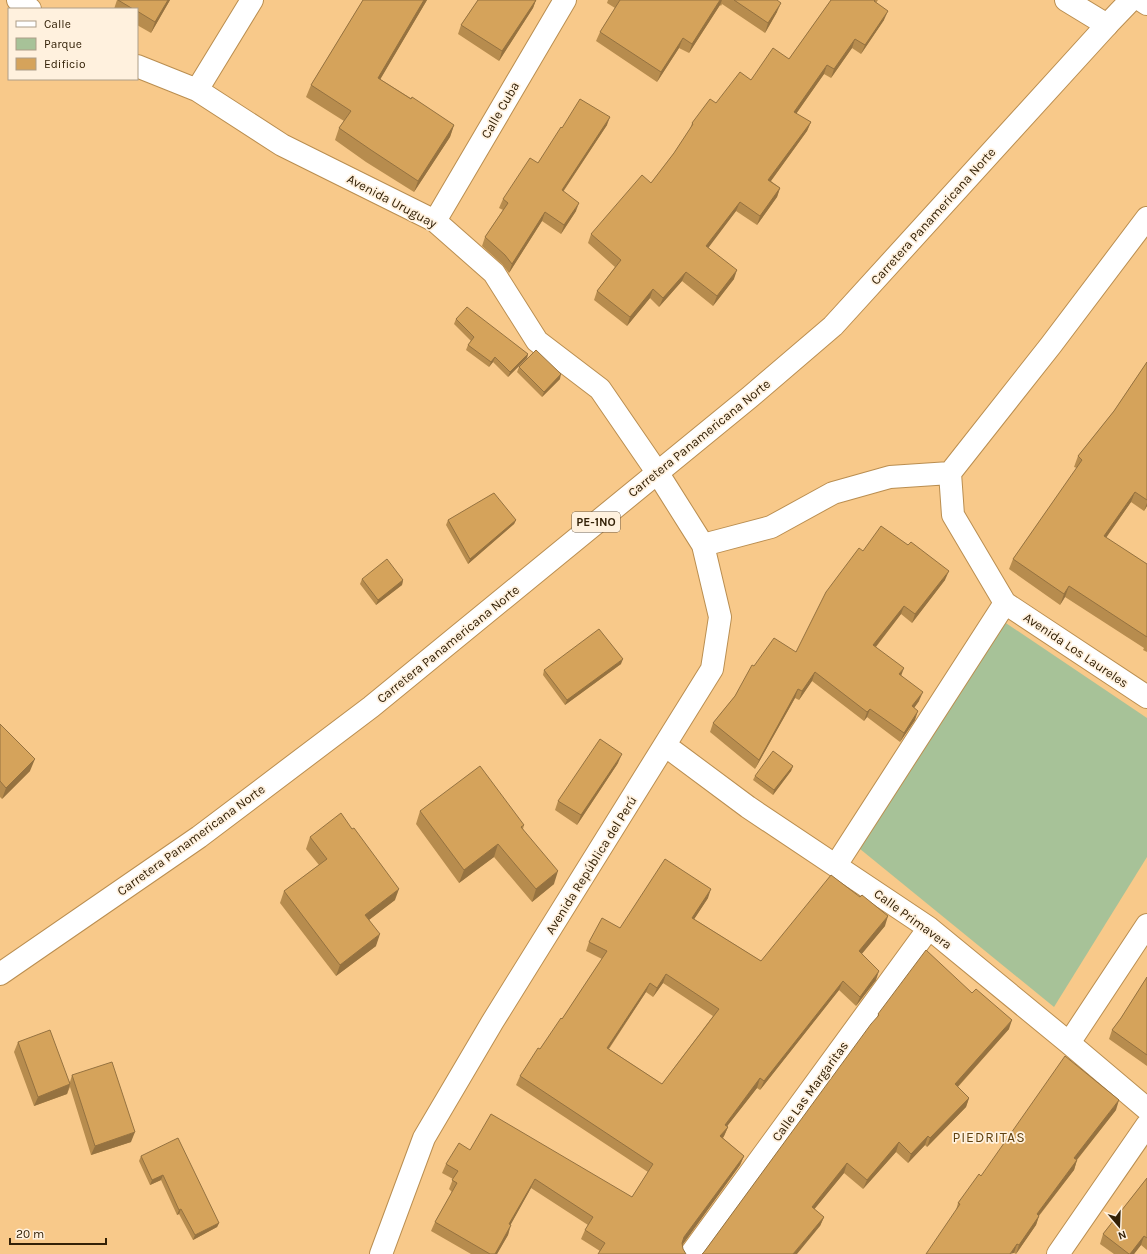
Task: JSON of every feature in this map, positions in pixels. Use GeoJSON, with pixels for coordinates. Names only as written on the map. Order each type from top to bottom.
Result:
{"type":"FeatureCollection","features":[{"type":"Feature","properties":{"kind":"street"},"geometry":{"type":"LineString","coordinates":[[18,0],[29,8]]}},
{"type":"Feature","properties":{"kind":"street"},"geometry":{"type":"LineString","coordinates":[[197,90],[252,0]]}},
{"type":"Feature","properties":{"kind":"street"},"geometry":{"type":"LineString","coordinates":[[1066,0],[1107,26]]}},
{"type":"Feature","properties":{"kind":"street","name":"Carretera Panamericana Norte"},"geometry":{"type":"LineString","coordinates":[[0,974],[199,837],[371,707],[750,397],[833,326],[1132,0]]}},
{"type":"Feature","properties":{"kind":"street"},"geometry":{"type":"LineString","coordinates":[[1141,0],[1147,4]]}},
{"type":"Feature","properties":{"kind":"street","name":"Calle Cuba"},"geometry":{"type":"LineString","coordinates":[[435,221],[563,1]]}},
{"type":"Feature","properties":{"kind":"street","name":"Avenida Uruguay"},"geometry":{"type":"LineString","coordinates":[[138,66],[197,90],[282,145],[435,221],[494,273],[537,341],[600,389],[657,472]]}},
{"type":"Feature","properties":{"kind":"street"},"geometry":{"type":"LineString","coordinates":[[836,865],[1005,603],[952,515],[950,473],[1052,344],[1147,218]]}},
{"type":"Feature","properties":{"kind":"street","name":"Avenida República del Perú"},"geometry":{"type":"LineString","coordinates":[[381,1254],[424,1138],[493,1021],[666,746],[712,669],[720,617],[703,545],[657,472]]}},
{"type":"Feature","properties":{"kind":"street"},"geometry":{"type":"LineString","coordinates":[[703,545],[771,527],[833,493],[890,477],[950,473]]}},
{"type":"Feature","properties":{"kind":"street","name":"Avenida Los Laureles"},"geometry":{"type":"LineString","coordinates":[[1005,603],[1147,697]]}},
{"type":"Feature","properties":{"kind":"street","name":"Calle Primavera"},"geometry":{"type":"LineString","coordinates":[[666,746],[748,807],[929,928],[1070,1043],[1147,1109]]}},
{"type":"Feature","properties":{"kind":"street"},"geometry":{"type":"LineString","coordinates":[[1070,1043],[1147,925]]}},
{"type":"Feature","properties":{"kind":"street","name":"Calle Las Margaritas"},"geometry":{"type":"LineString","coordinates":[[691,1254],[929,928]]}},
{"type":"Feature","properties":{"kind":"street"},"geometry":{"type":"LineString","coordinates":[[1058,1254],[1147,1125]]}},
{"type":"Feature","properties":{"kind":"green space"},"geometry":{"type":"Polygon","coordinates":[[[991,613],[1147,718],[1147,857],[1054,1007],[849,840],[991,613]]]}},
{"type":"Feature","properties":{"kind":"building"},"geometry":{"type":"Polygon","coordinates":[[[118,0],[168,0],[155,22],[138,12],[138,8],[131,8],[118,0]]]}},
{"type":"Feature","properties":{"kind":"building"},"geometry":{"type":"Polygon","coordinates":[[[363,0],[424,0],[378,78],[411,99],[412,97],[454,125],[418,181],[339,128],[351,111],[311,85],[363,0]]]}},
{"type":"Feature","properties":{"kind":"building"},"geometry":{"type":"Polygon","coordinates":[[[478,0],[536,0],[502,51],[461,25],[478,0]]]}},
{"type":"Feature","properties":{"kind":"building"},"geometry":{"type":"Polygon","coordinates":[[[620,0],[720,0],[692,44],[683,38],[661,72],[600,32],[620,0]]]}},
{"type":"Feature","properties":{"kind":"building"},"geometry":{"type":"Polygon","coordinates":[[[734,0],[777,0],[781,3],[768,23],[734,0]]]}},
{"type":"Feature","properties":{"kind":"building"},"geometry":{"type":"Polygon","coordinates":[[[831,0],[875,0],[874,1],[888,11],[865,45],[855,39],[834,69],[827,65],[794,112],[811,122],[768,180],[780,188],[760,216],[740,202],[706,246],[737,270],[717,296],[686,272],[663,298],[653,289],[630,317],[597,291],[621,260],[591,234],[642,175],[651,183],[674,153],[693,124],[692,123],[710,99],[716,103],[740,72],[751,80],[773,48],[789,59],[831,0]]]}},
{"type":"Feature","properties":{"kind":"building"},"geometry":{"type":"Polygon","coordinates":[[[580,99],[610,117],[562,190],[579,203],[564,225],[545,212],[512,264],[505,255],[485,237],[508,203],[503,199],[530,158],[538,163],[580,99]]]}},
{"type":"Feature","properties":{"kind":"building"},"geometry":{"type":"Polygon","coordinates":[[[467,307],[528,354],[510,372],[495,357],[491,362],[468,345],[474,337],[456,319],[467,307]]]}},
{"type":"Feature","properties":{"kind":"building"},"geometry":{"type":"Polygon","coordinates":[[[536,350],[561,374],[544,392],[519,367],[536,350]]]}},
{"type":"Feature","properties":{"kind":"building"},"geometry":{"type":"Polygon","coordinates":[[[1147,362],[1147,500],[1135,492],[1104,536],[1147,564],[1147,637],[1069,586],[1064,594],[1013,559],[1082,460],[1078,456],[1114,411],[1147,362]]]}},
{"type":"Feature","properties":{"kind":"building"},"geometry":{"type":"Polygon","coordinates":[[[494,493],[516,520],[470,559],[448,520],[494,493]]]}},
{"type":"Feature","properties":{"kind":"building"},"geometry":{"type":"Polygon","coordinates":[[[881,526],[908,545],[911,542],[949,571],[915,614],[904,606],[873,645],[904,668],[899,674],[923,692],[912,706],[918,711],[904,733],[870,709],[867,712],[815,672],[802,691],[798,689],[759,760],[713,723],[735,696],[752,665],[754,666],[774,638],[796,652],[826,592],[859,548],[863,551],[881,526]]]}},
{"type":"Feature","properties":{"kind":"building"},"geometry":{"type":"Polygon","coordinates":[[[387,559],[403,580],[378,600],[362,579],[387,559]]]}},
{"type":"Feature","properties":{"kind":"building"},"geometry":{"type":"Polygon","coordinates":[[[599,629],[623,659],[567,700],[544,670],[599,629]]]}},
{"type":"Feature","properties":{"kind":"building"},"geometry":{"type":"Polygon","coordinates":[[[0,724],[35,759],[6,788],[0,781],[0,724]]]}},
{"type":"Feature","properties":{"kind":"building"},"geometry":{"type":"Polygon","coordinates":[[[600,739],[622,754],[581,815],[558,801],[600,739]]]}},
{"type":"Feature","properties":{"kind":"building"},"geometry":{"type":"Polygon","coordinates":[[[773,751],[793,766],[774,790],[755,776],[773,751]]]}},
{"type":"Feature","properties":{"kind":"building"},"geometry":{"type":"Polygon","coordinates":[[[480,766],[524,825],[521,827],[558,871],[536,889],[498,844],[464,870],[420,811],[480,766]]]}},
{"type":"Feature","properties":{"kind":"building"},"geometry":{"type":"Polygon","coordinates":[[[341,813],[352,829],[354,828],[399,889],[365,915],[380,934],[340,965],[284,891],[327,859],[310,837],[341,813]]]}},
{"type":"Feature","properties":{"kind":"building"},"geometry":{"type":"Polygon","coordinates":[[[665,859],[711,889],[692,918],[761,961],[831,875],[860,897],[862,895],[888,916],[859,951],[879,971],[860,997],[843,981],[764,1081],[760,1078],[725,1125],[728,1127],[720,1136],[744,1156],[684,1237],[682,1243],[686,1254],[598,1254],[605,1243],[585,1230],[593,1217],[535,1179],[509,1224],[511,1225],[495,1254],[490,1254],[435,1222],[457,1183],[452,1180],[458,1171],[446,1164],[459,1143],[470,1150],[491,1114],[632,1197],[653,1164],[520,1076],[538,1048],[540,1049],[561,1018],[562,1019],[607,951],[589,942],[602,918],[620,928],[665,859]],[[666,974],[657,988],[650,983],[607,1048],[662,1084],[719,1009],[666,974]]]}},
{"type":"Feature","properties":{"kind":"building"},"geometry":{"type":"Polygon","coordinates":[[[926,950],[972,993],[976,989],[1012,1020],[955,1084],[969,1098],[930,1138],[928,1136],[911,1154],[899,1142],[867,1180],[847,1163],[812,1207],[824,1217],[793,1254],[702,1254],[879,1015],[878,1014],[926,950]]]}},
{"type":"Feature","properties":{"kind":"building"},"geometry":{"type":"Polygon","coordinates":[[[1147,977],[1147,1055],[1112,1030],[1147,977]]]}},
{"type":"Feature","properties":{"kind":"building"},"geometry":{"type":"Polygon","coordinates":[[[50,1030],[70,1084],[38,1097],[18,1042],[50,1030]]]}},
{"type":"Feature","properties":{"kind":"building"},"geometry":{"type":"Polygon","coordinates":[[[1065,1056],[1119,1100],[1074,1158],[1077,1160],[1037,1214],[1039,1216],[1019,1245],[1017,1244],[1010,1254],[926,1254],[960,1204],[958,1203],[979,1174],[981,1176],[1065,1056]]]}},
{"type":"Feature","properties":{"kind":"building"},"geometry":{"type":"Polygon","coordinates":[[[112,1062],[135,1132],[95,1146],[72,1075],[112,1062]]]}},
{"type":"Feature","properties":{"kind":"building"},"geometry":{"type":"Polygon","coordinates":[[[178,1138],[219,1223],[195,1235],[181,1209],[179,1210],[163,1175],[152,1180],[141,1156],[178,1138]]]}},
{"type":"Feature","properties":{"kind":"building"},"geometry":{"type":"Polygon","coordinates":[[[1147,1178],[1147,1238],[1144,1236],[1129,1254],[1103,1234],[1147,1178]]]}},
{"type":"Feature","properties":{"kind":"district","name":"PIEDRITAS"},"geometry":{"type":"Point","coordinates":[989,1137]}}]}
